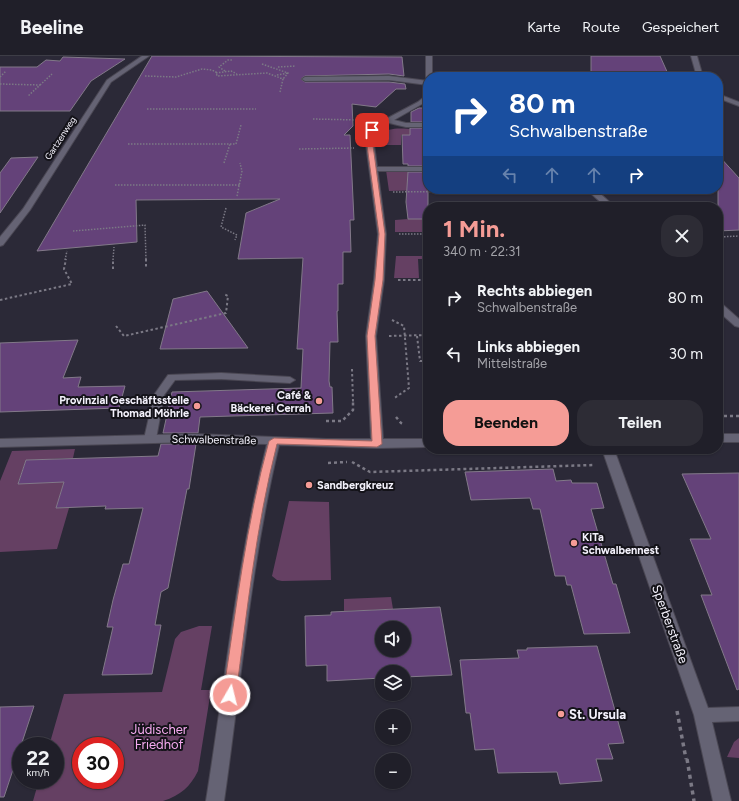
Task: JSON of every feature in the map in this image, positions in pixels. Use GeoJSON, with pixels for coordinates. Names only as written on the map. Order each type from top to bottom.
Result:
{"type":"FeatureCollection","features":[{"type":"Feature","properties":{"kind":"street","name":"Gartzenweg"},"geometry":{"type":"LineString","coordinates":[[0,242],[26,210],[109,81],[146,56]]}},
{"type":"Feature","properties":{"kind":"street"},"geometry":{"type":"LineString","coordinates":[[429,56],[429,72]]}},
{"type":"Feature","properties":{"kind":"street"},"geometry":{"type":"LineString","coordinates":[[694,56],[699,72]]}},
{"type":"Feature","properties":{"kind":"street"},"geometry":{"type":"LineString","coordinates":[[723,98],[739,104]]}},
{"type":"Feature","properties":{"kind":"street"},"geometry":{"type":"LineString","coordinates":[[377,444],[371,336],[379,280],[382,234],[369,138],[372,130],[423,101]]}},
{"type":"Feature","properties":{"kind":"street"},"geometry":{"type":"LineString","coordinates":[[387,122],[406,125],[423,125]]}},
{"type":"Feature","properties":{"kind":"street"},"geometry":{"type":"LineString","coordinates":[[596,194],[605,202]]}},
{"type":"Feature","properties":{"kind":"street"},"geometry":{"type":"LineString","coordinates":[[723,310],[739,324]]}},
{"type":"Feature","properties":{"kind":"street","name":"Schwalbenstraße"},"geometry":{"type":"LineString","coordinates":[[0,443],[193,438],[377,444],[423,443]]}},
{"type":"Feature","properties":{"kind":"street"},"geometry":{"type":"LineString","coordinates":[[723,438],[739,438]]}},
{"type":"Feature","properties":{"kind":"street"},"geometry":{"type":"LineString","coordinates":[[214,801],[244,592],[264,477],[274,441]]}},
{"type":"Feature","properties":{"kind":"street","name":"Sperberstraße"},"geometry":{"type":"LineString","coordinates":[[610,454],[702,715],[722,801]]}},
{"type":"Feature","properties":{"kind":"street"},"geometry":{"type":"LineString","coordinates":[[702,715],[739,714]]}},
{"type":"Feature","properties":{"kind":"lane"},"geometry":{"type":"LineString","coordinates":[[305,79],[389,78],[423,82]]}},
{"type":"Feature","properties":{"kind":"lane"},"geometry":{"type":"LineString","coordinates":[[374,169],[423,169]]}},
{"type":"Feature","properties":{"kind":"lane"},"geometry":{"type":"LineString","coordinates":[[150,439],[159,395],[172,377],[221,376],[290,380]]}},
{"type":"Feature","properties":{"kind":"path"},"geometry":{"type":"LineString","coordinates":[[225,71],[220,67],[228,60],[232,60]]}},
{"type":"Feature","properties":{"kind":"path"},"geometry":{"type":"LineString","coordinates":[[262,64],[268,67],[278,68],[288,73]]}},
{"type":"Feature","properties":{"kind":"path"},"geometry":{"type":"LineString","coordinates":[[263,73],[268,67]]}},
{"type":"Feature","properties":{"kind":"path"},"geometry":{"type":"LineString","coordinates":[[119,75],[174,76],[205,69],[214,70],[217,76],[225,77],[237,74],[263,73],[274,75],[283,79]]}},
{"type":"Feature","properties":{"kind":"path"},"geometry":{"type":"LineString","coordinates":[[0,77],[6,71]]}},
{"type":"Feature","properties":{"kind":"path"},"geometry":{"type":"LineString","coordinates":[[216,73],[225,71],[236,72],[237,74]]}},
{"type":"Feature","properties":{"kind":"path"},"geometry":{"type":"LineString","coordinates":[[274,75],[288,73]]}},
{"type":"Feature","properties":{"kind":"path"},"geometry":{"type":"LineString","coordinates":[[280,92],[283,79],[288,73]]}},
{"type":"Feature","properties":{"kind":"path"},"geometry":{"type":"LineString","coordinates":[[28,96],[52,74]]}},
{"type":"Feature","properties":{"kind":"path"},"geometry":{"type":"LineString","coordinates":[[0,84],[40,85]]}},
{"type":"Feature","properties":{"kind":"path"},"geometry":{"type":"LineString","coordinates":[[147,109],[256,110]]}},
{"type":"Feature","properties":{"kind":"path"},"geometry":{"type":"LineString","coordinates":[[313,120],[360,120]]}},
{"type":"Feature","properties":{"kind":"path"},"geometry":{"type":"LineString","coordinates":[[128,144],[236,144],[241,125]]}},
{"type":"Feature","properties":{"kind":"path"},"geometry":{"type":"LineString","coordinates":[[224,164],[230,144]]}},
{"type":"Feature","properties":{"kind":"path"},"geometry":{"type":"LineString","coordinates":[[299,150],[371,148]]}},
{"type":"Feature","properties":{"kind":"path"},"geometry":{"type":"LineString","coordinates":[[237,196],[242,170],[240,163]]}},
{"type":"Feature","properties":{"kind":"path"},"geometry":{"type":"LineString","coordinates":[[115,185],[240,185]]}},
{"type":"Feature","properties":{"kind":"path"},"geometry":{"type":"LineString","coordinates":[[377,192],[423,192]]}},
{"type":"Feature","properties":{"kind":"path"},"geometry":{"type":"LineString","coordinates":[[226,208],[221,227],[237,235],[235,240]]}},
{"type":"Feature","properties":{"kind":"path"},"geometry":{"type":"LineString","coordinates":[[73,231],[145,225],[146,268]]}},
{"type":"Feature","properties":{"kind":"path"},"geometry":{"type":"LineString","coordinates":[[382,234],[423,234]]}},
{"type":"Feature","properties":{"kind":"path"},"geometry":{"type":"LineString","coordinates":[[723,237],[739,236]]}},
{"type":"Feature","properties":{"kind":"path"},"geometry":{"type":"LineString","coordinates":[[113,268],[114,247]]}},
{"type":"Feature","properties":{"kind":"path"},"geometry":{"type":"LineString","coordinates":[[0,300],[72,284],[64,269],[67,251]]}},
{"type":"Feature","properties":{"kind":"path"},"geometry":{"type":"LineString","coordinates":[[379,280],[423,280]]}},
{"type":"Feature","properties":{"kind":"path"},"geometry":{"type":"LineString","coordinates":[[116,326],[124,336],[226,313],[228,296],[224,294]]}},
{"type":"Feature","properties":{"kind":"path"},"geometry":{"type":"LineString","coordinates":[[371,336],[423,336]]}},
{"type":"Feature","properties":{"kind":"path"},"geometry":{"type":"LineString","coordinates":[[388,403],[409,388],[405,336]]}},
{"type":"Feature","properties":{"kind":"path"},"geometry":{"type":"LineString","coordinates":[[417,336],[420,361],[423,361]]}},
{"type":"Feature","properties":{"kind":"path"},"geometry":{"type":"LineString","coordinates":[[392,413],[401,423],[407,425]]}},
{"type":"Feature","properties":{"kind":"path"},"geometry":{"type":"LineString","coordinates":[[723,416],[739,416]]}},
{"type":"Feature","properties":{"kind":"path"},"geometry":{"type":"LineString","coordinates":[[328,463],[354,462],[370,472],[599,465]]}},
{"type":"Feature","properties":{"kind":"path"},"geometry":{"type":"LineString","coordinates":[[676,707],[686,759]]}},
{"type":"Feature","properties":{"kind":"green space"},"geometry":{"type":"Polygon","coordinates":[[[414,129],[413,135],[401,135],[401,145],[382,145],[381,135],[388,130],[414,129]]]}},
{"type":"Feature","properties":{"kind":"green space"},"geometry":{"type":"Polygon","coordinates":[[[386,170],[423,170],[423,190],[389,191],[386,170]]]}},
{"type":"Feature","properties":{"kind":"green space"},"geometry":{"type":"Polygon","coordinates":[[[423,219],[423,232],[395,232],[395,220],[423,219]]]}},
{"type":"Feature","properties":{"kind":"green space"},"geometry":{"type":"Polygon","coordinates":[[[396,256],[423,256],[423,259],[418,259],[419,278],[394,278],[396,256]]]}},
{"type":"Feature","properties":{"kind":"green space"},"geometry":{"type":"Polygon","coordinates":[[[75,449],[73,458],[26,460],[18,483],[64,482],[56,508],[69,508],[57,549],[0,552],[0,481],[12,451],[75,449]]]}},
{"type":"Feature","properties":{"kind":"green space"},"geometry":{"type":"Polygon","coordinates":[[[289,501],[329,502],[331,580],[282,581],[277,580],[272,576],[289,501]]]}},
{"type":"Feature","properties":{"kind":"green space"},"geometry":{"type":"Polygon","coordinates":[[[391,597],[393,609],[344,611],[344,599],[391,597]]]}},
{"type":"Feature","properties":{"kind":"green space","name":"Jüdischer Friedhof"},"geometry":{"type":"Polygon","coordinates":[[[199,626],[212,626],[201,690],[211,690],[198,771],[192,782],[180,793],[163,801],[33,801],[36,789],[64,789],[64,737],[52,737],[64,694],[162,692],[175,639],[181,632],[199,626]]]}},
{"type":"Feature","properties":{"kind":"green space"},"geometry":{"type":"Polygon","coordinates":[[[739,738],[739,758],[727,757],[734,742],[739,738]]]}},
{"type":"Feature","properties":{"kind":"building"},"geometry":{"type":"Polygon","coordinates":[[[152,56],[402,57],[404,76],[389,74],[305,76],[301,79],[305,82],[389,82],[405,84],[406,89],[396,89],[376,107],[352,104],[353,126],[344,135],[350,135],[354,220],[350,220],[351,252],[343,252],[343,284],[338,284],[338,342],[330,342],[329,381],[330,387],[332,387],[333,413],[200,417],[198,433],[163,433],[172,392],[301,388],[303,349],[297,349],[303,258],[238,259],[246,213],[280,199],[136,200],[137,242],[37,251],[152,56]]]}},
{"type":"Feature","properties":{"kind":"building"},"geometry":{"type":"Polygon","coordinates":[[[591,56],[660,56],[667,72],[591,72],[591,56]]]}},
{"type":"Feature","properties":{"kind":"building"},"geometry":{"type":"Polygon","coordinates":[[[63,57],[125,59],[91,81],[70,111],[0,111],[0,67],[37,67],[46,60],[60,61],[63,57]]]}},
{"type":"Feature","properties":{"kind":"building"},"geometry":{"type":"Polygon","coordinates":[[[419,108],[423,108],[423,122],[411,122],[411,112],[419,108]]]}},
{"type":"Feature","properties":{"kind":"building"},"geometry":{"type":"Polygon","coordinates":[[[410,128],[423,128],[423,166],[408,166],[408,164],[403,164],[402,135],[410,135],[410,128]]]}},
{"type":"Feature","properties":{"kind":"building"},"geometry":{"type":"Polygon","coordinates":[[[38,157],[0,213],[0,173],[11,158],[38,157]]]}},
{"type":"Feature","properties":{"kind":"building"},"geometry":{"type":"Polygon","coordinates":[[[723,160],[739,178],[739,230],[723,231],[723,202],[718,202],[718,194],[723,194],[723,160]]]}},
{"type":"Feature","properties":{"kind":"building"},"geometry":{"type":"Polygon","coordinates":[[[408,172],[423,172],[423,194],[428,194],[428,202],[423,202],[423,219],[408,219],[406,202],[408,172]]]}},
{"type":"Feature","properties":{"kind":"building"},"geometry":{"type":"Polygon","coordinates":[[[207,291],[248,348],[160,349],[173,299],[207,291]]]}},
{"type":"Feature","properties":{"kind":"building"},"geometry":{"type":"Polygon","coordinates":[[[78,340],[63,378],[81,377],[78,387],[125,386],[119,408],[0,412],[0,343],[78,340]]]}},
{"type":"Feature","properties":{"kind":"building"},"geometry":{"type":"Polygon","coordinates":[[[161,444],[196,444],[189,489],[187,489],[168,588],[161,592],[155,625],[161,625],[152,674],[102,675],[113,627],[107,627],[113,600],[123,564],[129,564],[143,508],[105,509],[106,506],[56,508],[64,482],[18,484],[26,460],[158,456],[161,444]]]}},
{"type":"Feature","properties":{"kind":"building","name":"KiTa Schwalbennest"},"geometry":{"type":"Polygon","coordinates":[[[553,469],[556,481],[571,480],[572,483],[597,483],[604,508],[591,509],[613,584],[616,584],[630,633],[584,634],[571,585],[567,585],[565,576],[555,576],[540,509],[533,509],[530,498],[471,500],[465,472],[553,469]]]}},
{"type":"Feature","properties":{"kind":"building"},"geometry":{"type":"Polygon","coordinates":[[[739,473],[739,689],[737,690],[701,595],[712,595],[690,539],[711,539],[682,474],[739,473]]]}},
{"type":"Feature","properties":{"kind":"building"},"geometry":{"type":"Polygon","coordinates":[[[440,607],[452,675],[411,677],[411,665],[375,665],[375,678],[327,681],[327,665],[306,666],[305,616],[331,615],[331,612],[440,607]]]}},
{"type":"Feature","properties":{"kind":"building"},"geometry":{"type":"Polygon","coordinates":[[[597,646],[624,743],[608,744],[613,759],[596,759],[602,781],[560,784],[557,772],[498,773],[494,749],[475,750],[470,713],[466,713],[460,660],[519,658],[517,650],[527,650],[527,648],[597,646]]]}},
{"type":"Feature","properties":{"kind":"building"},"geometry":{"type":"Polygon","coordinates":[[[34,706],[24,737],[12,737],[12,773],[4,797],[0,797],[0,707],[34,706]]]}},
{"type":"Feature","properties":{"kind":"place","name":"Café & Bäckerei Cerrah"},"geometry":{"type":"Point","coordinates":[319,401]}},
{"type":"Feature","properties":{"kind":"place","name":"Provinzial Geschäftsstelle Thomad Möhrle"},"geometry":{"type":"Point","coordinates":[197,406]}},
{"type":"Feature","properties":{"kind":"place","name":"Sandbergkreuz"},"geometry":{"type":"Point","coordinates":[309,485]}},
{"type":"Feature","properties":{"kind":"place","name":"KiTa Schwalbennest"},"geometry":{"type":"Point","coordinates":[574,543]}},
{"type":"Feature","properties":{"kind":"place","name":"St. Ursula"},"geometry":{"type":"Point","coordinates":[561,714]}},
{"type":"Feature","properties":{"kind":"route"},"geometry":{"type":"LineString","coordinates":[[230,695],[244,592],[264,477],[274,441],[377,444],[371,336],[379,280],[382,234],[369,138],[372,130]]}}]}
